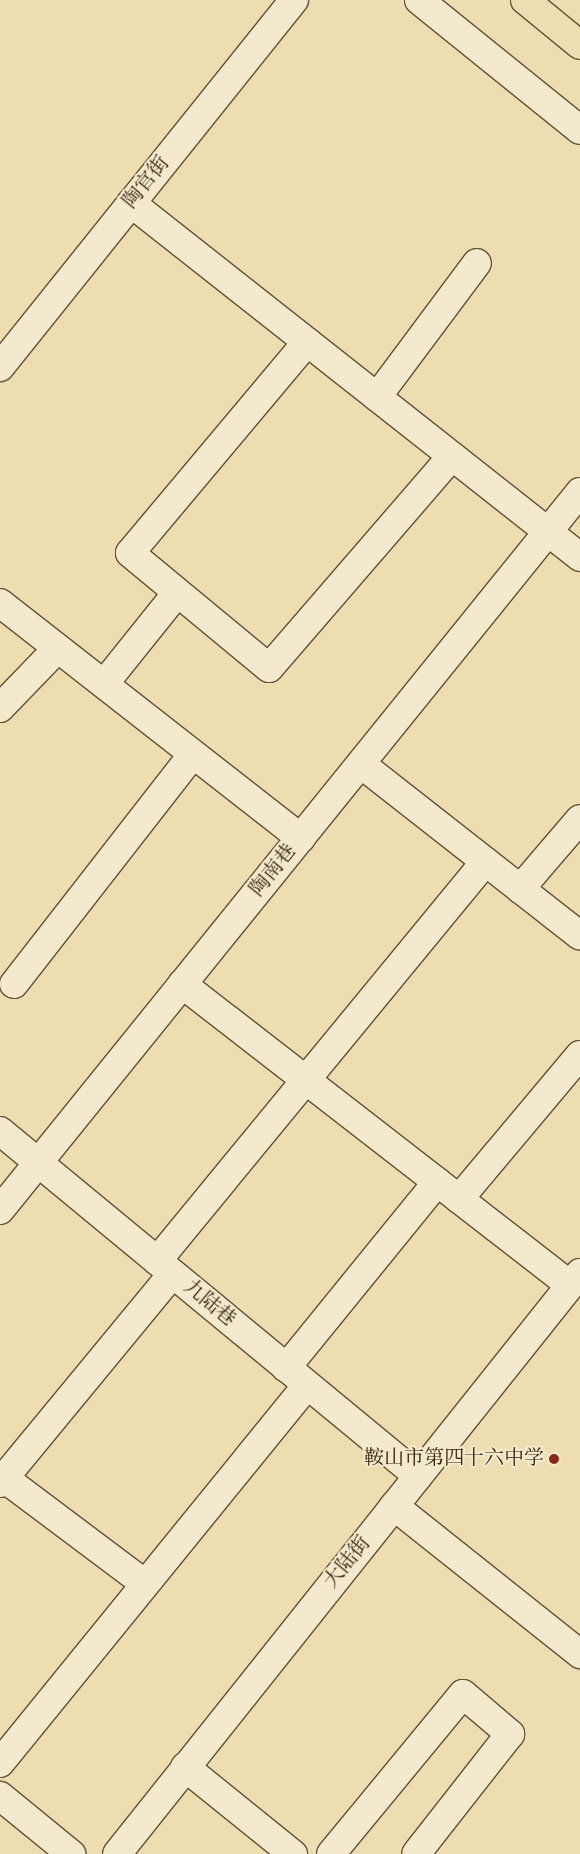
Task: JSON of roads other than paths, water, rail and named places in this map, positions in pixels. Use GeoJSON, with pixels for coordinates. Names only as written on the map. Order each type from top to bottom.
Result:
{"type":"FeatureCollection","features":[{"type":"Feature","properties":{"kind":"main road"},"geometry":{"type":"LineString","coordinates":[[525,0],[580,45]]}},
{"type":"Feature","properties":{"kind":"street","name":"陶官街"},"geometry":{"type":"LineString","coordinates":[[5,351],[131,203],[294,0]]}},
{"type":"Feature","properties":{"kind":"street"},"geometry":{"type":"LineString","coordinates":[[419,0],[580,130]]}},
{"type":"Feature","properties":{"kind":"street"},"geometry":{"type":"LineString","coordinates":[[131,203],[580,557]]}},
{"type":"Feature","properties":{"kind":"street"},"geometry":{"type":"LineString","coordinates":[[377,397],[477,263]]}},
{"type":"Feature","properties":{"kind":"street"},"geometry":{"type":"LineString","coordinates":[[307,342],[130,553],[269,668],[452,456]]}},
{"type":"Feature","properties":{"kind":"street","name":"陶南巷"},"geometry":{"type":"LineString","coordinates":[[0,1210],[580,492]]}},
{"type":"Feature","properties":{"kind":"street"},"geometry":{"type":"LineString","coordinates":[[104,684],[177,593]]}},
{"type":"Feature","properties":{"kind":"street"},"geometry":{"type":"LineString","coordinates":[[0,603],[301,838]]}},
{"type":"Feature","properties":{"kind":"street"},"geometry":{"type":"LineString","coordinates":[[0,708],[58,648]]}},
{"type":"Feature","properties":{"kind":"street"},"geometry":{"type":"LineString","coordinates":[[14,984],[193,754]]}},
{"type":"Feature","properties":{"kind":"street"},"geometry":{"type":"LineString","coordinates":[[361,764],[580,936]]}},
{"type":"Feature","properties":{"kind":"street"},"geometry":{"type":"LineString","coordinates":[[520,889],[580,819]]}},
{"type":"Feature","properties":{"kind":"street"},"geometry":{"type":"LineString","coordinates":[[145,1584],[1,1479],[307,1081],[485,862]]}},
{"type":"Feature","properties":{"kind":"street"},"geometry":{"type":"LineString","coordinates":[[182,984],[459,1199],[575,1279]]}},
{"type":"Feature","properties":{"kind":"street"},"geometry":{"type":"LineString","coordinates":[[459,1199],[580,1055]]}},
{"type":"Feature","properties":{"kind":"street","name":"九陆巷"},"geometry":{"type":"LineString","coordinates":[[0,1131],[418,1476]]}},
{"type":"Feature","properties":{"kind":"street"},"geometry":{"type":"LineString","coordinates":[[286,1368],[437,1182]]}},
{"type":"Feature","properties":{"kind":"street","name":"大陆街"},"geometry":{"type":"LineString","coordinates":[[117,1854],[575,1279]]}},
{"type":"Feature","properties":{"kind":"street"},"geometry":{"type":"LineString","coordinates":[[0,1763],[307,1385]]}},
{"type":"Feature","properties":{"kind":"street"},"geometry":{"type":"LineString","coordinates":[[394,1506],[580,1654]]}},
{"type":"Feature","properties":{"kind":"street"},"geometry":{"type":"LineString","coordinates":[[331,1854],[463,1694],[510,1734],[416,1854]]}},
{"type":"Feature","properties":{"kind":"street"},"geometry":{"type":"LineString","coordinates":[[185,1768],[293,1854]]}},
{"type":"Feature","properties":{"kind":"street"},"geometry":{"type":"LineString","coordinates":[[0,1796],[71,1854]]}},
{"type":"Feature","properties":{"kind":"place","name":"鞍山市第四十六中学"},"geometry":{"type":"Point","coordinates":[554,1459]}}]}
